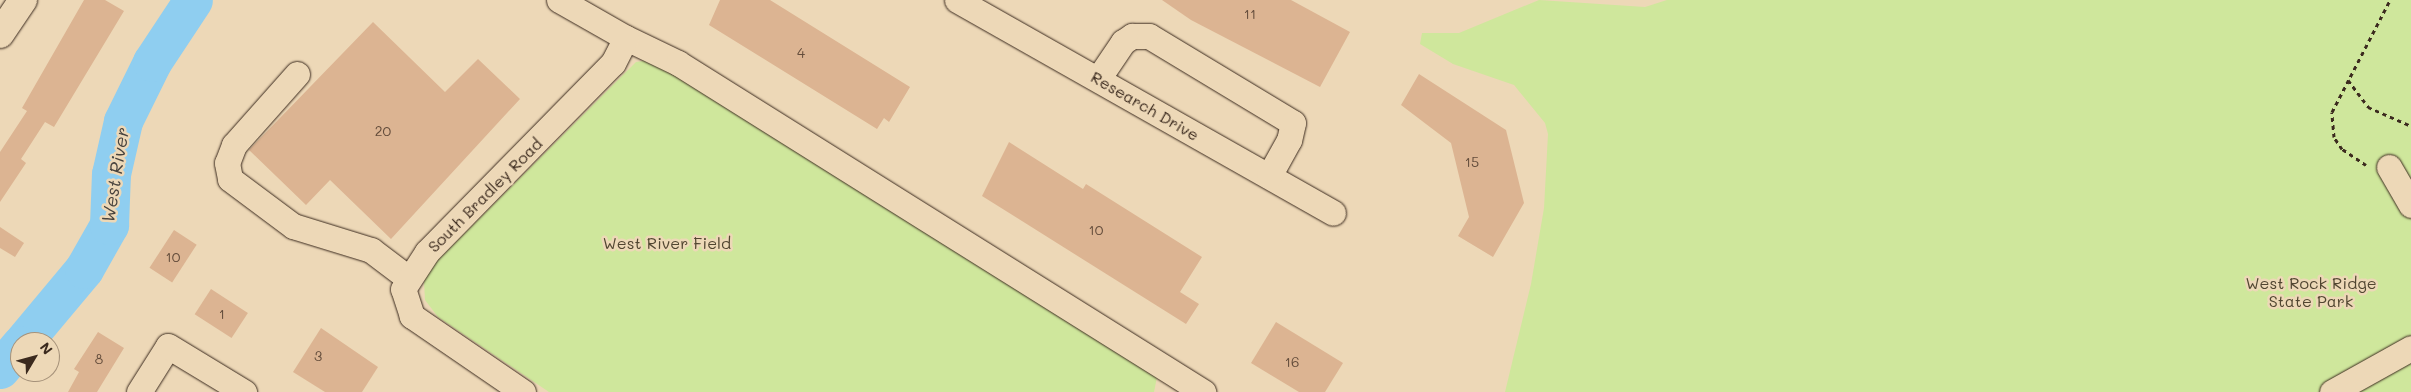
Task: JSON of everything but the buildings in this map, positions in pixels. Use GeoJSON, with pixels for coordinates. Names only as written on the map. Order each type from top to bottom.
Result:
{"type":"FeatureCollection","features":[{"type":"Feature","properties":{"kind":"main road"},"geometry":{"type":"LineString","coordinates":[[0,34],[23,0]]}},
{"type":"Feature","properties":{"kind":"street"},"geometry":{"type":"LineString","coordinates":[[559,0],[626,38],[678,63],[1203,392]]}},
{"type":"Feature","properties":{"kind":"street","name":"Research Drive"},"geometry":{"type":"LineString","coordinates":[[957,0],[1333,212]]}},
{"type":"Feature","properties":{"kind":"street"},"geometry":{"type":"LineString","coordinates":[[1098,79],[1123,42],[1132,36],[1149,36],[1293,123],[1289,140],[1268,176]]}},
{"type":"Feature","properties":{"kind":"street","name":"South Bradley Road"},"geometry":{"type":"LineString","coordinates":[[408,278],[427,252],[598,81],[626,38]]}},
{"type":"Feature","properties":{"kind":"street"},"geometry":{"type":"LineString","coordinates":[[298,74],[234,146],[227,163],[230,179],[293,226],[371,250],[408,278],[403,288],[412,316],[523,392]]}},
{"type":"Feature","properties":{"kind":"street"},"geometry":{"type":"LineString","coordinates":[[2389,167],[2411,205]]}},
{"type":"Feature","properties":{"kind":"street"},"geometry":{"type":"LineString","coordinates":[[139,392],[168,346],[244,392]]}},
{"type":"Feature","properties":{"kind":"street"},"geometry":{"type":"LineString","coordinates":[[2332,392],[2411,348]]}},
{"type":"Feature","properties":{"kind":"path"},"geometry":{"type":"LineString","coordinates":[[2389,167],[2362,164],[2342,149],[2334,137],[2332,112],[2347,79],[2390,0]]}},
{"type":"Feature","properties":{"kind":"path"},"geometry":{"type":"LineString","coordinates":[[2347,79],[2368,107],[2411,126]]}},
{"type":"Feature","properties":{"kind":"green space","name":"West Rock Ridge State Park"},"geometry":{"type":"Polygon","coordinates":[[[1539,0],[1645,7],[1667,0],[2411,0],[2411,392],[1505,392],[1531,284],[1544,208],[1548,134],[1545,123],[1514,85],[1453,64],[1420,44],[1422,33],[1459,33],[1539,0]]]}},
{"type":"Feature","properties":{"kind":"green space","name":"West River Field"},"geometry":{"type":"Polygon","coordinates":[[[650,60],[1157,377],[1154,392],[549,392],[438,317],[425,300],[424,281],[434,264],[636,62],[650,60]]]}},
{"type":"Feature","properties":{"kind":"waterway","name":"West River"},"geometry":{"type":"LineString","coordinates":[[31,332],[84,269],[109,225],[111,174],[123,121],[152,62],[193,0]]}},
{"type":"Feature","properties":{"kind":"waterway","name":"West River"},"geometry":{"type":"LineString","coordinates":[[0,369],[10,357]]}}]}
